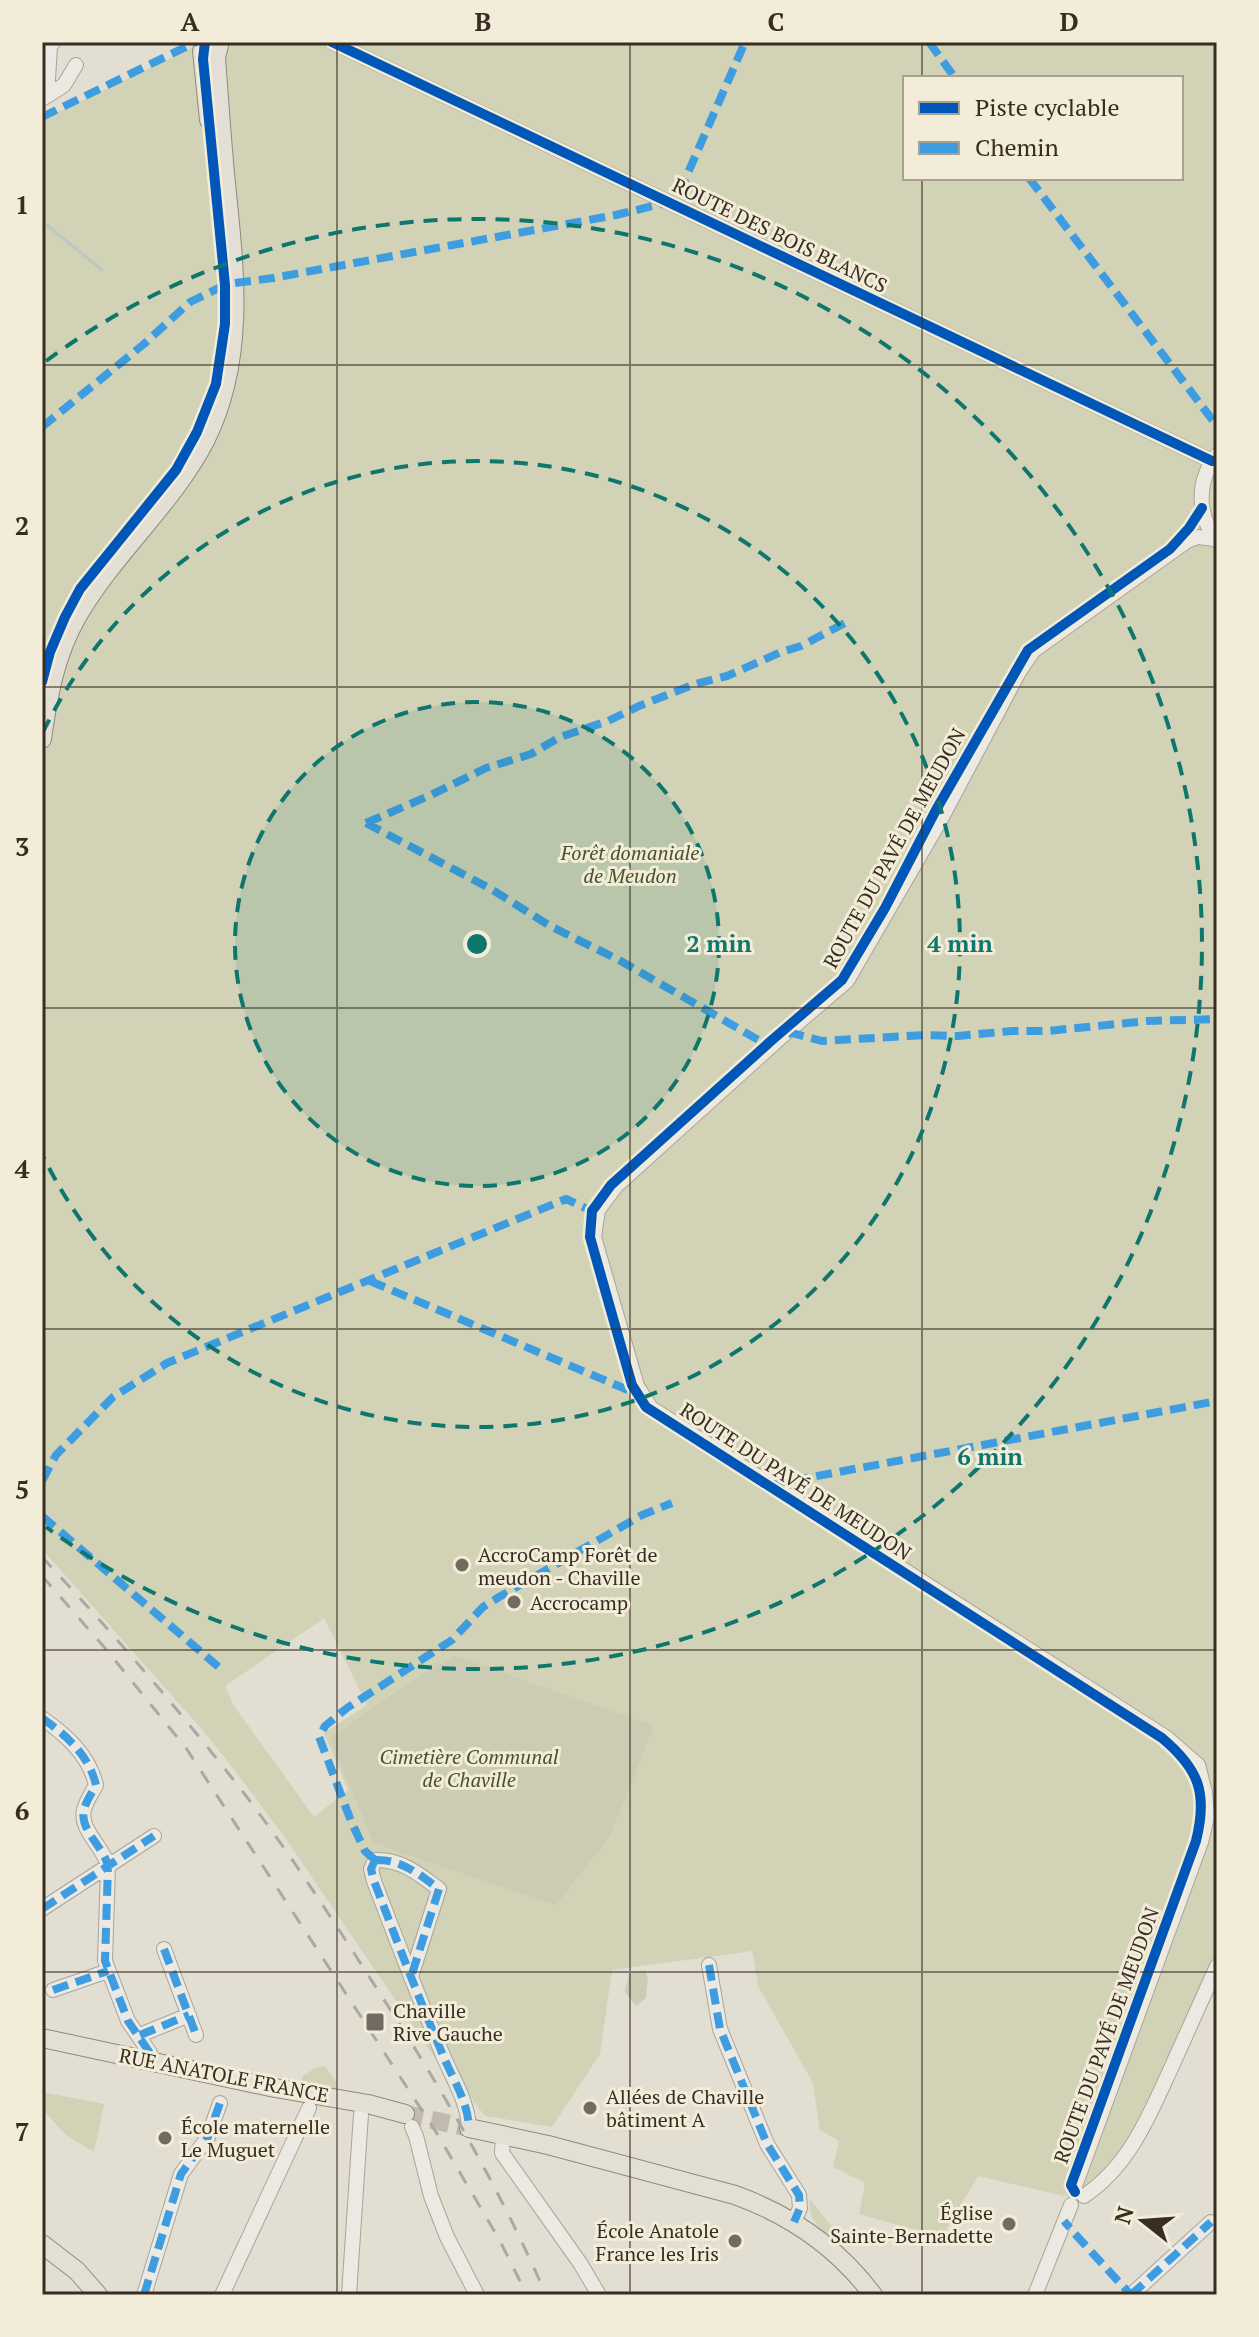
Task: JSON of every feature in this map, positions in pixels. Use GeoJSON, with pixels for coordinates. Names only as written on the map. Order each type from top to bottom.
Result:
{"type":"FeatureCollection","features":[{"type":"Feature","properties":{"kind":"main road"},"geometry":{"type":"LineString","coordinates":[[42,682],[50,652],[80,589],[176,470],[197,432],[216,384],[225,324],[225,285],[203,59],[205,42]]}},
{"type":"Feature","properties":{"kind":"main road"},"geometry":{"type":"LineString","coordinates":[[42,739],[56,667],[75,620],[104,576],[171,494],[190,465],[215,418],[229,372],[234,338],[235,283],[216,57],[220,42]]}},
{"type":"Feature","properties":{"kind":"main road","name":"RUE ANATOLE FRANCE"},"geometry":{"type":"LineString","coordinates":[[42,2038],[275,2088],[346,2099],[408,2120]]}},
{"type":"Feature","properties":{"kind":"main road"},"geometry":{"type":"LineString","coordinates":[[469,2128],[760,2204],[794,2222],[843,2261],[873,2295]]}},
{"type":"Feature","properties":{"kind":"main road"},"geometry":{"type":"LineString","coordinates":[[42,2244],[77,2271],[98,2295]]}},
{"type":"Feature","properties":{"kind":"street"},"geometry":{"type":"LineString","coordinates":[[44,97],[53,42]]}},
{"type":"Feature","properties":{"kind":"street","name":"ROUTE DES BOIS BLANCS"},"geometry":{"type":"LineString","coordinates":[[332,42],[1214,458]]}},
{"type":"Feature","properties":{"kind":"street"},"geometry":{"type":"LineString","coordinates":[[44,97],[64,85],[76,65]]}},
{"type":"Feature","properties":{"kind":"street"},"geometry":{"type":"LineString","coordinates":[[1214,458],[1203,479],[1201,497],[1207,526],[1216,540]]}},
{"type":"Feature","properties":{"kind":"street","name":"ROUTE DU PAVÉ DE MEUDON"},"geometry":{"type":"LineString","coordinates":[[1035,2295],[1077,2198],[1075,2186],[1201,1842],[1207,1817],[1198,1765],[1167,1738],[651,1408],[637,1386],[594,1237],[598,1210],[616,1186],[847,981],[934,832],[1033,651],[1187,541],[1198,537],[1216,540]]}},
{"type":"Feature","properties":{"kind":"street"},"geometry":{"type":"LineString","coordinates":[[42,1718],[73,1743],[90,1767],[96,1785],[83,1817],[108,1866],[105,1955],[108,1971],[128,2021],[150,2053],[149,2061]]}},
{"type":"Feature","properties":{"kind":"street"},"geometry":{"type":"LineString","coordinates":[[42,1909],[154,1836]]}},
{"type":"Feature","properties":{"kind":"street"},"geometry":{"type":"LineString","coordinates":[[411,1977],[439,1889],[415,1871],[391,1859],[375,1860],[371,1869],[374,1881],[411,1977],[465,2103],[469,2128]]}},
{"type":"Feature","properties":{"kind":"street"},"geometry":{"type":"LineString","coordinates":[[164,1949],[196,2035]]}},
{"type":"Feature","properties":{"kind":"street"},"geometry":{"type":"LineString","coordinates":[[709,1965],[725,2042],[767,2144],[799,2195],[800,2208],[794,2222]]}},
{"type":"Feature","properties":{"kind":"street"},"geometry":{"type":"LineString","coordinates":[[1077,2198],[1096,2188],[1140,2135],[1217,1966]]}},
{"type":"Feature","properties":{"kind":"street"},"geometry":{"type":"LineString","coordinates":[[53,1990],[108,1971]]}},
{"type":"Feature","properties":{"kind":"street"},"geometry":{"type":"LineString","coordinates":[[140,2035],[189,2015]]}},
{"type":"Feature","properties":{"kind":"street"},"geometry":{"type":"LineString","coordinates":[[144,2295],[181,2174],[208,2137],[220,2103]]}},
{"type":"Feature","properties":{"kind":"street"},"geometry":{"type":"LineString","coordinates":[[222,2295],[309,2108]]}},
{"type":"Feature","properties":{"kind":"street"},"geometry":{"type":"LineString","coordinates":[[349,2295],[361,2114]]}},
{"type":"Feature","properties":{"kind":"street"},"geometry":{"type":"LineString","coordinates":[[408,2120],[416,2136],[431,2196],[447,2237],[477,2295]]}},
{"type":"Feature","properties":{"kind":"street"},"geometry":{"type":"LineString","coordinates":[[503,2135],[502,2153],[573,2252],[599,2295]]}},
{"type":"Feature","properties":{"kind":"street"},"geometry":{"type":"LineString","coordinates":[[1131,2295],[1211,2222]]}},
{"type":"Feature","properties":{"kind":"green space","name":"Forêt domaniale de Meudon"},"geometry":{"type":"Polygon","coordinates":[[[204,42],[1217,42],[1217,1952],[1137,2131],[1093,2181],[1064,2196],[978,2176],[942,2237],[859,2214],[865,2183],[833,2167],[839,2141],[820,2130],[813,2083],[758,1986],[752,1951],[612,1970],[600,2054],[552,2127],[485,2116],[455,2066],[443,2070],[249,1789],[206,1734],[42,1549],[42,120],[204,42]],[[324,1618],[225,1686],[234,1706],[314,1817],[348,1790],[324,1733],[367,1705],[324,1618]],[[330,1738],[373,1843],[446,1866],[330,1738]]]}},
{"type":"Feature","properties":{"kind":"green space","name":"Cimetière Communal de Chaville"},"geometry":{"type":"Polygon","coordinates":[[[456,1656],[654,1726],[610,1836],[556,1905],[373,1843],[330,1738],[422,1674],[456,1656]]]}},
{"type":"Feature","properties":{"kind":"green space"},"geometry":{"type":"Polygon","coordinates":[[[645,1971],[648,1978],[646,1998],[636,2006],[625,1992],[629,1973],[645,1971]]]}},
{"type":"Feature","properties":{"kind":"green space"},"geometry":{"type":"Polygon","coordinates":[[[326,2067],[338,2085],[335,2089],[301,2082],[303,2076],[326,2067]]]}},
{"type":"Feature","properties":{"kind":"green space"},"geometry":{"type":"Polygon","coordinates":[[[42,2092],[104,2104],[94,2152],[66,2135],[42,2109],[42,2092]]]}},
{"type":"Feature","properties":{"kind":"green space"},"geometry":{"type":"Polygon","coordinates":[[[810,2199],[846,2245],[841,2248],[818,2226],[811,2214],[810,2199]]]}},
{"type":"Feature","properties":{"kind":"waterway"},"geometry":{"type":"LineString","coordinates":[[42,221],[102,270]]}},
{"type":"Feature","properties":{"kind":"tunnel"},"geometry":{"type":"LineString","coordinates":[[405,2114],[469,2128]]}},
{"type":"Feature","properties":{"kind":"railway"},"geometry":{"type":"LineString","coordinates":[[42,1557],[195,1732],[296,1866],[447,2103],[490,2178],[546,2295]]}},
{"type":"Feature","properties":{"kind":"railway"},"geometry":{"type":"LineString","coordinates":[[42,1576],[186,1748],[436,2132],[499,2239],[527,2295]]}},
{"type":"Feature","properties":{"kind":"marked path"},"geometry":{"type":"LineString","coordinates":[[42,117],[196,42]]}},
{"type":"Feature","properties":{"kind":"marked path"},"geometry":{"type":"LineString","coordinates":[[235,283],[616,215],[669,202],[677,198],[745,42]]}},
{"type":"Feature","properties":{"kind":"marked path"},"geometry":{"type":"LineString","coordinates":[[929,42],[954,76]]}},
{"type":"Feature","properties":{"kind":"marked path"},"geometry":{"type":"LineString","coordinates":[[1031,180],[1217,426]]}},
{"type":"Feature","properties":{"kind":"marked path"},"geometry":{"type":"LineString","coordinates":[[42,427],[144,344],[190,302],[225,285]]}},
{"type":"Feature","properties":{"kind":"marked path"},"geometry":{"type":"LineString","coordinates":[[366,823],[486,768],[531,754],[560,737],[608,721],[695,684],[727,676],[801,646],[845,623]]}},
{"type":"Feature","properties":{"kind":"marked path"},"geometry":{"type":"LineString","coordinates":[[366,823],[491,889],[550,926],[619,960],[762,1042],[792,1033],[822,1041],[958,1036],[1147,1021],[1217,1019]]}},
{"type":"Feature","properties":{"kind":"marked path"},"geometry":{"type":"LineString","coordinates":[[42,1481],[56,1455],[113,1397],[167,1363],[566,1199],[592,1211],[597,1210]]}},
{"type":"Feature","properties":{"kind":"marked path"},"geometry":{"type":"LineString","coordinates":[[370,1281],[635,1393]]}},
{"type":"Feature","properties":{"kind":"marked path"},"geometry":{"type":"LineString","coordinates":[[769,1485],[1217,1401]]}},
{"type":"Feature","properties":{"kind":"marked path"},"geometry":{"type":"LineString","coordinates":[[375,1860],[365,1851],[351,1821],[319,1737],[325,1726],[347,1708],[452,1640],[483,1607],[642,1515],[672,1503]]}},
{"type":"Feature","properties":{"kind":"marked path"},"geometry":{"type":"LineString","coordinates":[[42,1516],[221,1669]]}},
{"type":"Feature","properties":{"kind":"marked path"},"geometry":{"type":"LineString","coordinates":[[42,1718],[75,1747],[93,1774],[96,1785],[86,1803],[83,1817],[108,1866],[105,1961],[128,2021],[150,2053],[149,2061]]}},
{"type":"Feature","properties":{"kind":"marked path"},"geometry":{"type":"LineString","coordinates":[[42,1909],[154,1836]]}},
{"type":"Feature","properties":{"kind":"marked path"},"geometry":{"type":"LineString","coordinates":[[375,1860],[371,1869],[374,1881],[424,2010],[463,2099],[469,2128]]}},
{"type":"Feature","properties":{"kind":"marked path"},"geometry":{"type":"LineString","coordinates":[[375,1860],[401,1865],[439,1889],[411,1977]]}},
{"type":"Feature","properties":{"kind":"marked path"},"geometry":{"type":"LineString","coordinates":[[164,1949],[196,2035]]}},
{"type":"Feature","properties":{"kind":"marked path"},"geometry":{"type":"LineString","coordinates":[[709,1965],[720,2029],[767,2144],[799,2195],[800,2208],[794,2222]]}},
{"type":"Feature","properties":{"kind":"marked path"},"geometry":{"type":"LineString","coordinates":[[53,1990],[108,1971]]}},
{"type":"Feature","properties":{"kind":"marked path"},"geometry":{"type":"LineString","coordinates":[[140,2035],[189,2015]]}},
{"type":"Feature","properties":{"kind":"marked path"},"geometry":{"type":"LineString","coordinates":[[144,2295],[181,2174],[208,2137],[220,2103]]}},
{"type":"Feature","properties":{"kind":"marked path"},"geometry":{"type":"LineString","coordinates":[[1064,2221],[1070,2228]]}},
{"type":"Feature","properties":{"kind":"marked path"},"geometry":{"type":"LineString","coordinates":[[1131,2295],[1211,2222]]}},
{"type":"Feature","properties":{"kind":"marked path"},"geometry":{"type":"LineString","coordinates":[[1075,2234],[1130,2294]]}},
{"type":"Feature","properties":{"kind":"cycle path"},"geometry":{"type":"LineString","coordinates":[[42,682],[50,652],[80,589],[176,470],[197,432],[216,384],[225,324],[225,285],[203,59],[205,42]]}},
{"type":"Feature","properties":{"kind":"cycle path"},"geometry":{"type":"LineString","coordinates":[[332,42],[1212,461]]}},
{"type":"Feature","properties":{"kind":"cycle path"},"geometry":{"type":"LineString","coordinates":[[1075,2192],[1071,2185],[1196,1841],[1201,1809],[1192,1772],[1185,1760],[1162,1738],[646,1407],[632,1385],[590,1237],[592,1211],[611,1185],[842,980],[1028,650],[1170,549],[1202,508]]}},
{"type":"Feature","properties":{"kind":"place","name":"AccroCamp Forêt de meudon - Chaville"},"geometry":{"type":"Point","coordinates":[462,1565]}},
{"type":"Feature","properties":{"kind":"place","name":"Accrocamp"},"geometry":{"type":"Point","coordinates":[514,1602]}},
{"type":"Feature","properties":{"kind":"place","name":"Chaville Rive Gauche"},"geometry":{"type":"Point","coordinates":[375,2022]}},
{"type":"Feature","properties":{"kind":"place","name":"Allées de Chaville bâtiment A"},"geometry":{"type":"Point","coordinates":[590,2108]}},
{"type":"Feature","properties":{"kind":"place","name":"École maternelle Le Muguet"},"geometry":{"type":"Point","coordinates":[165,2138]}},
{"type":"Feature","properties":{"kind":"place","name":"Église Sainte-Bernadette"},"geometry":{"type":"Point","coordinates":[1009,2224]}},
{"type":"Feature","properties":{"kind":"place","name":"École Anatole France les Iris"},"geometry":{"type":"Point","coordinates":[735,2241]}}]}
